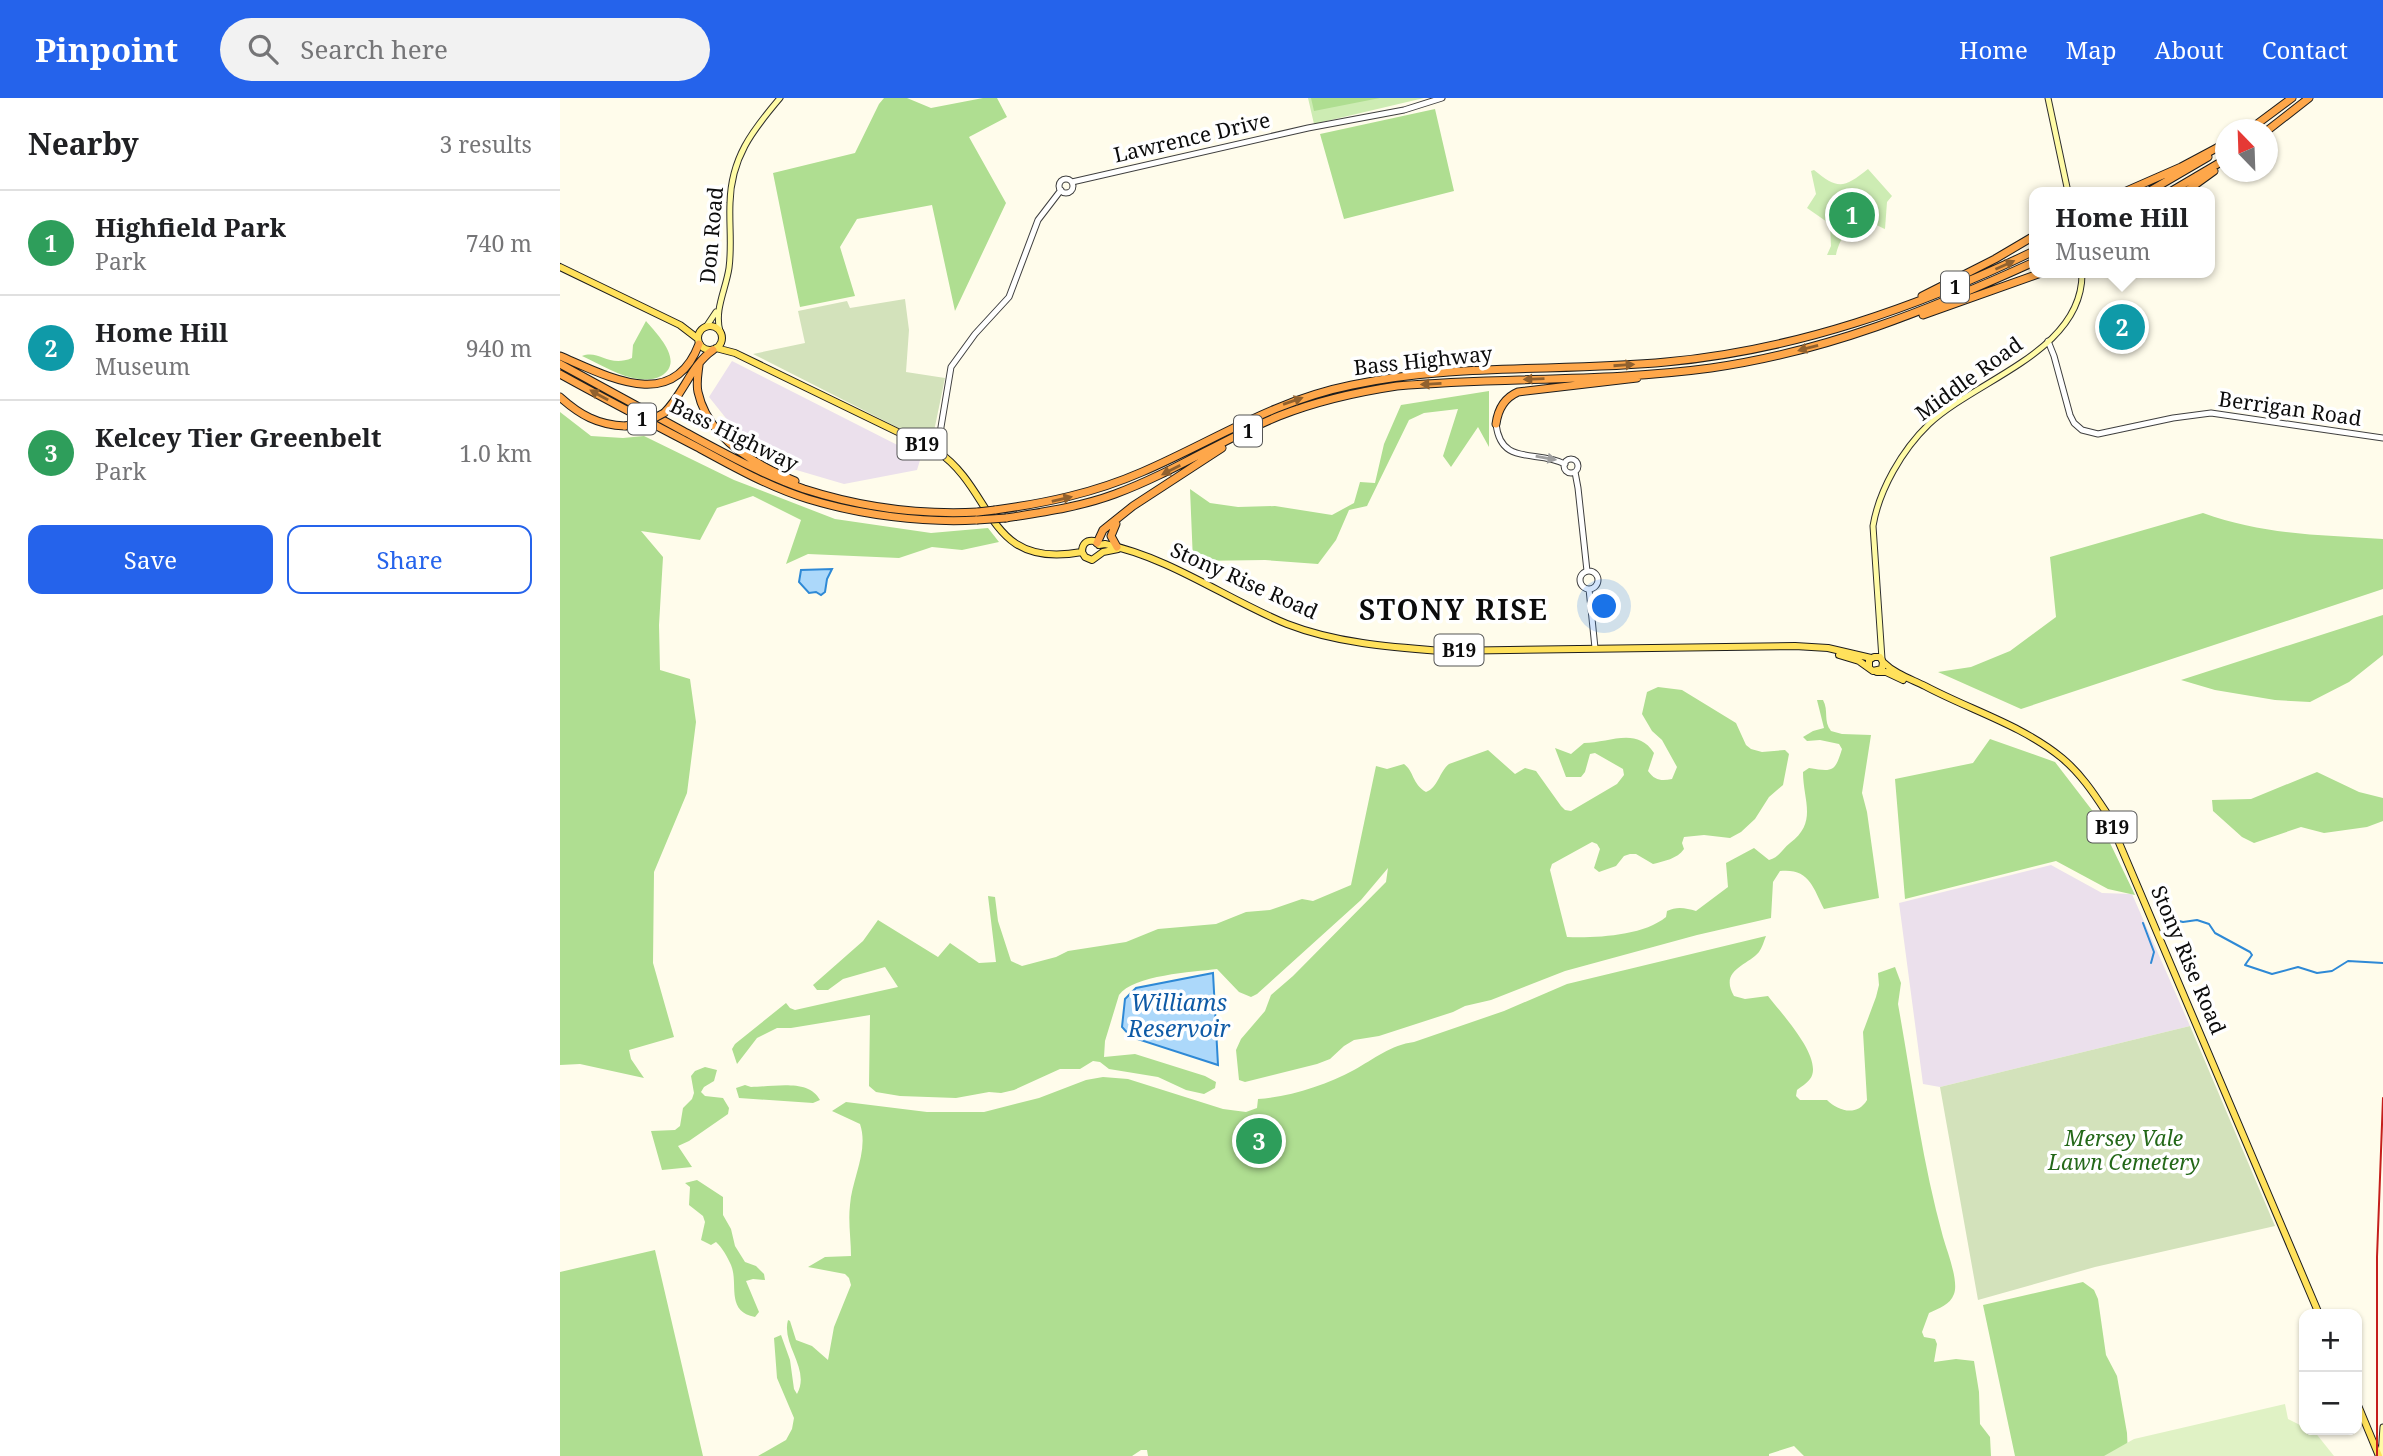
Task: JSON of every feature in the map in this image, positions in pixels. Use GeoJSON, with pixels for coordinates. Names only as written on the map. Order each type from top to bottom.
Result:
{"type":"FeatureCollection","features":[{"type":"Feature","properties":{"kind":"highway"},"geometry":{"type":"LineString","coordinates":[[2264,119],[2292,98]]}},
{"type":"Feature","properties":{"kind":"highway"},"geometry":{"type":"LineString","coordinates":[[2278,122],[2309,98]]}},
{"type":"Feature","properties":{"kind":"highway"},"geometry":{"type":"LineString","coordinates":[[2135,187],[2215,149]]}},
{"type":"Feature","properties":{"kind":"highway"},"geometry":{"type":"LineString","coordinates":[[2156,187],[2215,150]]}},
{"type":"Feature","properties":{"kind":"highway"},"geometry":{"type":"LineString","coordinates":[[2179,187],[2215,166]]}},
{"type":"Feature","properties":{"kind":"highway"},"geometry":{"type":"LineString","coordinates":[[2191,187],[2215,168]]}},
{"type":"Feature","properties":{"kind":"highway"},"geometry":{"type":"LineString","coordinates":[[1874,318],[1948,284],[2029,239]]}},
{"type":"Feature","properties":{"kind":"highway","name":"Bass Highway"},"geometry":{"type":"LineString","coordinates":[[560,374],[724,462],[806,498],[844,508],[957,521],[995,510],[1064,499],[1115,483],[1173,458],[1272,408],[1309,395],[1385,379],[1438,373],[1614,365],[1711,356],[1814,335],[1874,318],[1946,292],[2029,254]]}},
{"type":"Feature","properties":{"kind":"highway","name":"Bass Highway"},"geometry":{"type":"LineString","coordinates":[[560,364],[761,472],[802,488],[848,501],[918,512],[1006,517],[1065,509],[1115,494],[1163,474],[1265,422],[1323,402],[1397,386],[1668,372],[1759,359],[1835,341],[1913,314],[2029,265]]}},
{"type":"Feature","properties":{"kind":"highway"},"geometry":{"type":"LineString","coordinates":[[1835,341],[1902,323],[2029,277]]}},
{"type":"Feature","properties":{"kind":"highway"},"geometry":{"type":"LineString","coordinates":[[560,356],[621,379],[654,386],[671,381],[684,372],[694,358],[698,341]]}},
{"type":"Feature","properties":{"kind":"highway"},"geometry":{"type":"LineString","coordinates":[[560,397],[588,419],[613,426],[647,422],[664,413],[673,404],[699,365],[715,349]]}},
{"type":"Feature","properties":{"kind":"highway"},"geometry":{"type":"LineString","coordinates":[[699,365],[697,383],[701,401],[717,429],[733,446],[774,471],[848,501]]}},
{"type":"Feature","properties":{"kind":"highway"},"geometry":{"type":"LineString","coordinates":[[1496,424],[1502,405],[1507,398],[1518,392],[1625,381],[1668,372]]}},
{"type":"Feature","properties":{"kind":"highway"},"geometry":{"type":"LineString","coordinates":[[1098,544],[1101,533],[1133,506],[1265,422]]}},
{"type":"Feature","properties":{"kind":"highway"},"geometry":{"type":"LineString","coordinates":[[1117,520],[1111,536],[1120,548]]}},
{"type":"Feature","properties":{"kind":"main road","name":"Don Road"},"geometry":{"type":"LineString","coordinates":[[720,331],[717,316],[729,269],[730,199],[734,172],[748,138],[780,98]]}},
{"type":"Feature","properties":{"kind":"main road"},"geometry":{"type":"LineString","coordinates":[[2048,98],[2067,187]]}},
{"type":"Feature","properties":{"kind":"main road","name":"B19"},"geometry":{"type":"LineString","coordinates":[[560,267],[680,325],[703,349],[735,353],[937,451],[964,474],[995,526],[1016,544],[1054,555],[1082,552]]}},
{"type":"Feature","properties":{"kind":"main road","name":"Middle Road"},"geometry":{"type":"LineString","coordinates":[[1883,661],[1873,526],[1883,489],[1927,426],[2061,329],[2079,299],[2081,278]]}},
{"type":"Feature","properties":{"kind":"main road","name":"Don Road"},"geometry":{"type":"LineString","coordinates":[[703,328],[720,305]]}},
{"type":"Feature","properties":{"kind":"main road","name":"B19"},"geometry":{"type":"LineString","coordinates":[[680,325],[714,327],[720,331],[722,339],[735,353]]}},
{"type":"Feature","properties":{"kind":"main road"},"geometry":{"type":"LineString","coordinates":[[698,341],[703,328]]}},
{"type":"Feature","properties":{"kind":"main road"},"geometry":{"type":"LineString","coordinates":[[715,349],[722,339]]}},
{"type":"Feature","properties":{"kind":"main road","name":"B19"},"geometry":{"type":"LineString","coordinates":[[1098,544],[1090,541],[1086,543],[1082,552],[1084,557],[1096,559],[1100,554],[1120,548]]}},
{"type":"Feature","properties":{"kind":"main road"},"geometry":{"type":"LineString","coordinates":[[1098,544],[1100,554]]}},
{"type":"Feature","properties":{"kind":"main road","name":"Stony Rise Road"},"geometry":{"type":"LineString","coordinates":[[1098,544],[1155,560],[1289,624],[1324,635],[1386,647],[1441,651],[1814,647],[1872,657]]}},
{"type":"Feature","properties":{"kind":"main road","name":"Middle Road"},"geometry":{"type":"LineString","coordinates":[[1872,657],[1880,640]]}},
{"type":"Feature","properties":{"kind":"main road","name":"Stony Rise Road"},"geometry":{"type":"LineString","coordinates":[[1814,647],[1869,667]]}},
{"type":"Feature","properties":{"kind":"main road"},"geometry":{"type":"LineString","coordinates":[[1869,667],[1872,657]]}},
{"type":"Feature","properties":{"kind":"main road","name":"B19"},"geometry":{"type":"LineString","coordinates":[[1872,657],[1883,661]]}},
{"type":"Feature","properties":{"kind":"main road"},"geometry":{"type":"LineString","coordinates":[[1876,672],[1882,668],[1883,661]]}},
{"type":"Feature","properties":{"kind":"main road","name":"Stony Rise Road"},"geometry":{"type":"LineString","coordinates":[[1883,661],[1899,674],[2041,743],[2063,758],[2081,776],[2106,812],[2317,1309]]}},
{"type":"Feature","properties":{"kind":"main road","name":"B19"},"geometry":{"type":"LineString","coordinates":[[1869,667],[1876,672]]}},
{"type":"Feature","properties":{"kind":"main road","name":"Stony Rise Road"},"geometry":{"type":"LineString","coordinates":[[1876,672],[1886,672],[1938,694]]}},
{"type":"Feature","properties":{"kind":"main road"},"geometry":{"type":"LineString","coordinates":[[2362,1415],[2380,1456]]}},
{"type":"Feature","properties":{"kind":"main road"},"geometry":{"type":"LineString","coordinates":[[2380,1456],[2383,1427]]}},
{"type":"Feature","properties":{"kind":"street","name":"Lawrence Drive"},"geometry":{"type":"LineString","coordinates":[[1072,182],[1308,128],[1404,110],[1443,98]]}},
{"type":"Feature","properties":{"kind":"street"},"geometry":{"type":"LineString","coordinates":[[1063,180],[1072,182],[1071,191],[1066,193],[1061,190],[1059,185],[1063,180]]}},
{"type":"Feature","properties":{"kind":"street"},"geometry":{"type":"LineString","coordinates":[[937,451],[951,367],[975,334],[1009,297],[1038,220],[1061,190]]}},
{"type":"Feature","properties":{"kind":"street","name":"Berrigan Road"},"geometry":{"type":"LineString","coordinates":[[2048,341],[2070,415],[2074,423],[2090,433],[2111,432],[2173,418],[2211,413],[2383,438]]}},
{"type":"Feature","properties":{"kind":"street"},"geometry":{"type":"LineString","coordinates":[[1496,424],[1501,441],[1515,454],[1547,456],[1565,464]]}},
{"type":"Feature","properties":{"kind":"street"},"geometry":{"type":"LineString","coordinates":[[1565,464],[1570,460],[1576,461],[1578,466],[1574,472],[1587,572]]}},
{"type":"Feature","properties":{"kind":"street"},"geometry":{"type":"LineString","coordinates":[[1565,464],[1566,470],[1574,472]]}},
{"type":"Feature","properties":{"kind":"street"},"geometry":{"type":"LineString","coordinates":[[1593,572],[1598,579],[1594,587],[1589,589],[1580,583],[1582,574],[1593,572]]}},
{"type":"Feature","properties":{"kind":"street"},"geometry":{"type":"LineString","coordinates":[[1589,589],[1595,648]]}},
{"type":"Feature","properties":{"kind":"shaded area"},"geometry":{"type":"Polygon","coordinates":[[[732,361],[921,457],[917,470],[844,484],[793,469],[760,453],[733,427],[709,397],[732,361]]]}},
{"type":"Feature","properties":{"kind":"shaded area"},"geometry":{"type":"Polygon","coordinates":[[[2051,865],[2102,893],[2132,894],[2190,1026],[1940,1087],[1923,1084],[1899,903],[2051,865]]]}},
{"type":"Feature","properties":{"kind":"green space"},"geometry":{"type":"Polygon","coordinates":[[[884,98],[907,98],[931,108],[997,98],[1007,117],[969,137],[1006,203],[955,311],[932,205],[857,219],[840,247],[855,296],[800,307],[773,173],[855,153],[884,98]]]}},
{"type":"Feature","properties":{"kind":"green space"},"geometry":{"type":"Polygon","coordinates":[[[1308,98],[1424,98],[1314,124],[1308,98]]]}},
{"type":"Feature","properties":{"kind":"green space"},"geometry":{"type":"Polygon","coordinates":[[[1311,98],[1380,98],[1314,111],[1311,98]]]}},
{"type":"Feature","properties":{"kind":"green space"},"geometry":{"type":"Polygon","coordinates":[[[1435,109],[1454,191],[1344,219],[1320,134],[1435,109]]]}},
{"type":"Feature","properties":{"kind":"green space"},"geometry":{"type":"Polygon","coordinates":[[[1868,169],[1892,196],[1887,202],[1885,229],[1871,223],[1856,225],[1846,233],[1836,255],[1827,255],[1831,246],[1830,224],[1807,208],[1816,194],[1811,171],[1814,170],[1829,181],[1841,184],[1853,180],[1868,169]]]}},
{"type":"Feature","properties":{"kind":"green space"},"geometry":{"type":"Polygon","coordinates":[[[905,299],[909,330],[906,372],[945,378],[932,441],[928,443],[753,354],[805,343],[798,311],[847,301],[850,308],[905,299]]]}},
{"type":"Feature","properties":{"kind":"green space"},"geometry":{"type":"Polygon","coordinates":[[[646,321],[670,356],[668,370],[661,376],[647,380],[632,378],[582,356],[588,354],[616,361],[632,358],[633,345],[646,321]]]}},
{"type":"Feature","properties":{"kind":"green space"},"geometry":{"type":"Polygon","coordinates":[[[1489,391],[1489,447],[1478,427],[1451,467],[1443,456],[1458,409],[1424,413],[1409,420],[1367,506],[1349,510],[1336,540],[1318,564],[1265,560],[1193,561],[1190,489],[1210,503],[1238,507],[1275,506],[1332,515],[1354,503],[1360,482],[1375,483],[1384,444],[1401,405],[1489,391]]]}},
{"type":"Feature","properties":{"kind":"green space"},"geometry":{"type":"Polygon","coordinates":[[[560,412],[591,436],[644,436],[734,480],[835,519],[931,533],[988,528],[999,542],[962,550],[932,547],[899,558],[808,554],[786,564],[801,520],[753,496],[717,508],[700,540],[641,531],[663,557],[659,625],[660,670],[690,679],[696,722],[687,793],[654,872],[653,963],[674,1037],[629,1050],[631,1059],[644,1078],[580,1064],[560,1065],[560,412]]]}},
{"type":"Feature","properties":{"kind":"green space"},"geometry":{"type":"Polygon","coordinates":[[[2203,513],[2270,530],[2383,539],[2383,589],[2021,709],[1938,672],[1971,667],[2010,651],[2056,617],[2050,557],[2203,513]]]}},
{"type":"Feature","properties":{"kind":"green space"},"geometry":{"type":"Polygon","coordinates":[[[2383,615],[2383,655],[2349,682],[2310,702],[2275,700],[2215,690],[2181,680],[2383,615]]]}},
{"type":"Feature","properties":{"kind":"green space"},"geometry":{"type":"Polygon","coordinates":[[[1658,687],[1682,690],[1736,723],[1746,745],[1751,749],[1762,752],[1785,750],[1789,754],[1783,785],[1769,797],[1755,819],[1741,832],[1730,838],[1704,835],[1684,837],[1684,849],[1666,861],[1653,864],[1636,854],[1630,854],[1624,856],[1616,866],[1599,872],[1594,868],[1600,849],[1592,842],[1552,864],[1550,870],[1567,937],[1632,932],[1656,923],[1666,917],[1667,911],[1671,909],[1696,911],[1728,887],[1726,863],[1754,848],[1769,860],[1778,855],[1804,827],[1807,810],[1803,772],[1809,768],[1832,769],[1842,749],[1839,744],[1820,740],[1807,741],[1803,737],[1824,728],[1817,700],[1823,700],[1831,731],[1871,735],[1862,793],[1879,898],[1824,909],[1804,876],[1780,871],[1773,882],[1771,918],[1565,971],[1491,1000],[1465,1006],[1379,1036],[1354,1040],[1330,1059],[1317,1064],[1245,1082],[1239,1080],[1236,1050],[1241,1039],[1265,1011],[1271,995],[1386,882],[1388,868],[1361,900],[1251,997],[1239,992],[1217,969],[1150,979],[1126,988],[1119,995],[1105,1041],[1104,1057],[1135,1054],[1205,1076],[1216,1082],[1215,1088],[1204,1094],[1186,1090],[1158,1077],[1109,1069],[1100,1062],[1093,1061],[1080,1069],[1060,1069],[1014,1090],[1001,1093],[989,1092],[956,1098],[900,1096],[876,1092],[869,1086],[870,1015],[777,1028],[757,1038],[737,1064],[732,1049],[735,1044],[786,1003],[795,1010],[898,987],[885,967],[843,979],[828,990],[817,990],[813,985],[863,941],[878,920],[938,957],[950,943],[979,963],[996,962],[988,896],[995,897],[998,921],[1011,961],[1022,966],[1068,951],[1126,942],[1158,929],[1216,924],[1246,912],[1270,910],[1302,899],[1313,901],[1351,885],[1376,766],[1387,769],[1404,764],[1426,792],[1433,787],[1449,764],[1488,750],[1515,774],[1525,768],[1536,771],[1561,806],[1571,811],[1617,784],[1624,775],[1623,769],[1595,753],[1590,754],[1581,777],[1566,777],[1555,748],[1571,754],[1584,743],[1631,738],[1647,745],[1654,753],[1648,771],[1653,777],[1659,780],[1672,779],[1677,767],[1662,740],[1652,731],[1642,714],[1647,692],[1658,687]]]}},
{"type":"Feature","properties":{"kind":"green space"},"geometry":{"type":"Polygon","coordinates":[[[1990,739],[2055,762],[2098,818],[2135,895],[2108,889],[2056,861],[1905,899],[1895,779],[1973,763],[1990,739]]]}},
{"type":"Feature","properties":{"kind":"green space"},"geometry":{"type":"Polygon","coordinates":[[[2317,772],[2359,792],[2383,798],[2383,821],[2367,827],[2324,833],[2301,827],[2254,843],[2242,837],[2213,811],[2212,800],[2251,799],[2317,772]]]}},
{"type":"Feature","properties":{"kind":"green space"},"geometry":{"type":"Polygon","coordinates":[[[1766,936],[1759,952],[1732,974],[1730,987],[1734,996],[1745,999],[1768,996],[1799,1036],[1813,1070],[1810,1079],[1797,1090],[1796,1096],[1800,1100],[1827,1100],[1847,1111],[1858,1109],[1867,1100],[1863,1032],[1876,997],[1878,973],[1895,967],[1901,983],[1898,1004],[1923,1150],[1955,1282],[1952,1298],[1944,1306],[1929,1313],[1922,1332],[1924,1337],[1935,1339],[1937,1344],[1934,1362],[1956,1359],[1974,1361],[1980,1424],[1990,1437],[1991,1456],[1804,1456],[1794,1446],[1769,1456],[1148,1456],[1147,1450],[1141,1450],[1132,1456],[758,1456],[786,1440],[794,1418],[777,1378],[774,1338],[781,1335],[790,1360],[797,1394],[801,1375],[788,1339],[788,1320],[796,1340],[812,1346],[828,1360],[834,1327],[851,1285],[845,1274],[808,1267],[825,1257],[851,1256],[851,1195],[863,1144],[860,1124],[832,1111],[846,1102],[927,1112],[984,1112],[1103,1077],[1128,1079],[1223,1109],[1246,1112],[1257,1108],[1258,1099],[1282,1096],[1320,1085],[1398,1046],[1504,1011],[1567,984],[1766,936]]]}},
{"type":"Feature","properties":{"kind":"green space","name":"Mersey Vale Lawn Cemetery"},"geometry":{"type":"Polygon","coordinates":[[[2190,1026],[2275,1226],[2095,1267],[1978,1300],[1940,1087],[2190,1026]]]}},
{"type":"Feature","properties":{"kind":"green space"},"geometry":{"type":"Polygon","coordinates":[[[705,1067],[717,1070],[714,1081],[701,1092],[705,1096],[723,1098],[729,1108],[728,1114],[678,1146],[692,1167],[662,1170],[651,1131],[675,1130],[680,1126],[683,1108],[694,1093],[691,1076],[705,1067]]]}},
{"type":"Feature","properties":{"kind":"green space"},"geometry":{"type":"Polygon","coordinates":[[[745,1085],[799,1086],[815,1093],[820,1100],[813,1103],[739,1098],[736,1088],[745,1085]]]}},
{"type":"Feature","properties":{"kind":"green space"},"geometry":{"type":"Polygon","coordinates":[[[697,1180],[723,1197],[723,1215],[731,1229],[735,1246],[745,1262],[756,1266],[764,1274],[765,1280],[746,1281],[759,1312],[755,1317],[746,1314],[736,1303],[733,1272],[723,1250],[716,1242],[711,1245],[701,1240],[705,1222],[703,1216],[689,1205],[690,1187],[685,1183],[697,1180]]]}},
{"type":"Feature","properties":{"kind":"green space"},"geometry":{"type":"Polygon","coordinates":[[[655,1250],[703,1456],[560,1456],[560,1272],[655,1250]]]}},
{"type":"Feature","properties":{"kind":"green space"},"geometry":{"type":"Polygon","coordinates":[[[2083,1282],[2094,1290],[2098,1299],[2106,1355],[2117,1376],[2127,1433],[2128,1456],[2015,1456],[1983,1305],[2083,1282]]]}},
{"type":"Feature","properties":{"kind":"green space"},"geometry":{"type":"Polygon","coordinates":[[[2285,1404],[2288,1419],[2299,1424],[2299,1435],[2317,1435],[2334,1456],[2104,1456],[2134,1439],[2285,1404]]]}},
{"type":"Feature","properties":{"kind":"water"},"geometry":{"type":"Polygon","coordinates":[[[832,569],[825,592],[821,595],[816,592],[809,593],[799,582],[801,570],[832,569]]]}},
{"type":"Feature","properties":{"kind":"water","name":"Williams Reservoir"},"geometry":{"type":"Polygon","coordinates":[[[1213,973],[1218,1065],[1131,1037],[1122,1027],[1125,999],[1136,988],[1213,973]]]}},
{"type":"Feature","properties":{"kind":"waterway"},"geometry":{"type":"LineString","coordinates":[[2160,916],[2183,922],[2197,920],[2209,924],[2215,933],[2250,952],[2252,955],[2245,965],[2272,974],[2298,967],[2317,973],[2332,971],[2348,961],[2383,963]]}},
{"type":"Feature","properties":{"kind":"waterway"},"geometry":{"type":"LineString","coordinates":[[2143,923],[2154,952],[2151,963]]}},
{"type":"Feature","properties":{"kind":"railway"},"geometry":{"type":"LineString","coordinates":[[2377,1456],[2377,1257],[2383,1098]]}},
{"type":"Feature","properties":{"kind":"place","name":"Highfield Park"},"geometry":{"type":"Point","coordinates":[1852,215]}},
{"type":"Feature","properties":{"kind":"place","name":"Home Hill"},"geometry":{"type":"Point","coordinates":[2122,327]}},
{"type":"Feature","properties":{"kind":"place","name":"Kelcey Tier Greenbelt"},"geometry":{"type":"Point","coordinates":[1259,1141]}},
{"type":"Feature","properties":{"kind":"district","name":"STONY RISE"},"geometry":{"type":"Point","coordinates":[1454,610]}}]}
